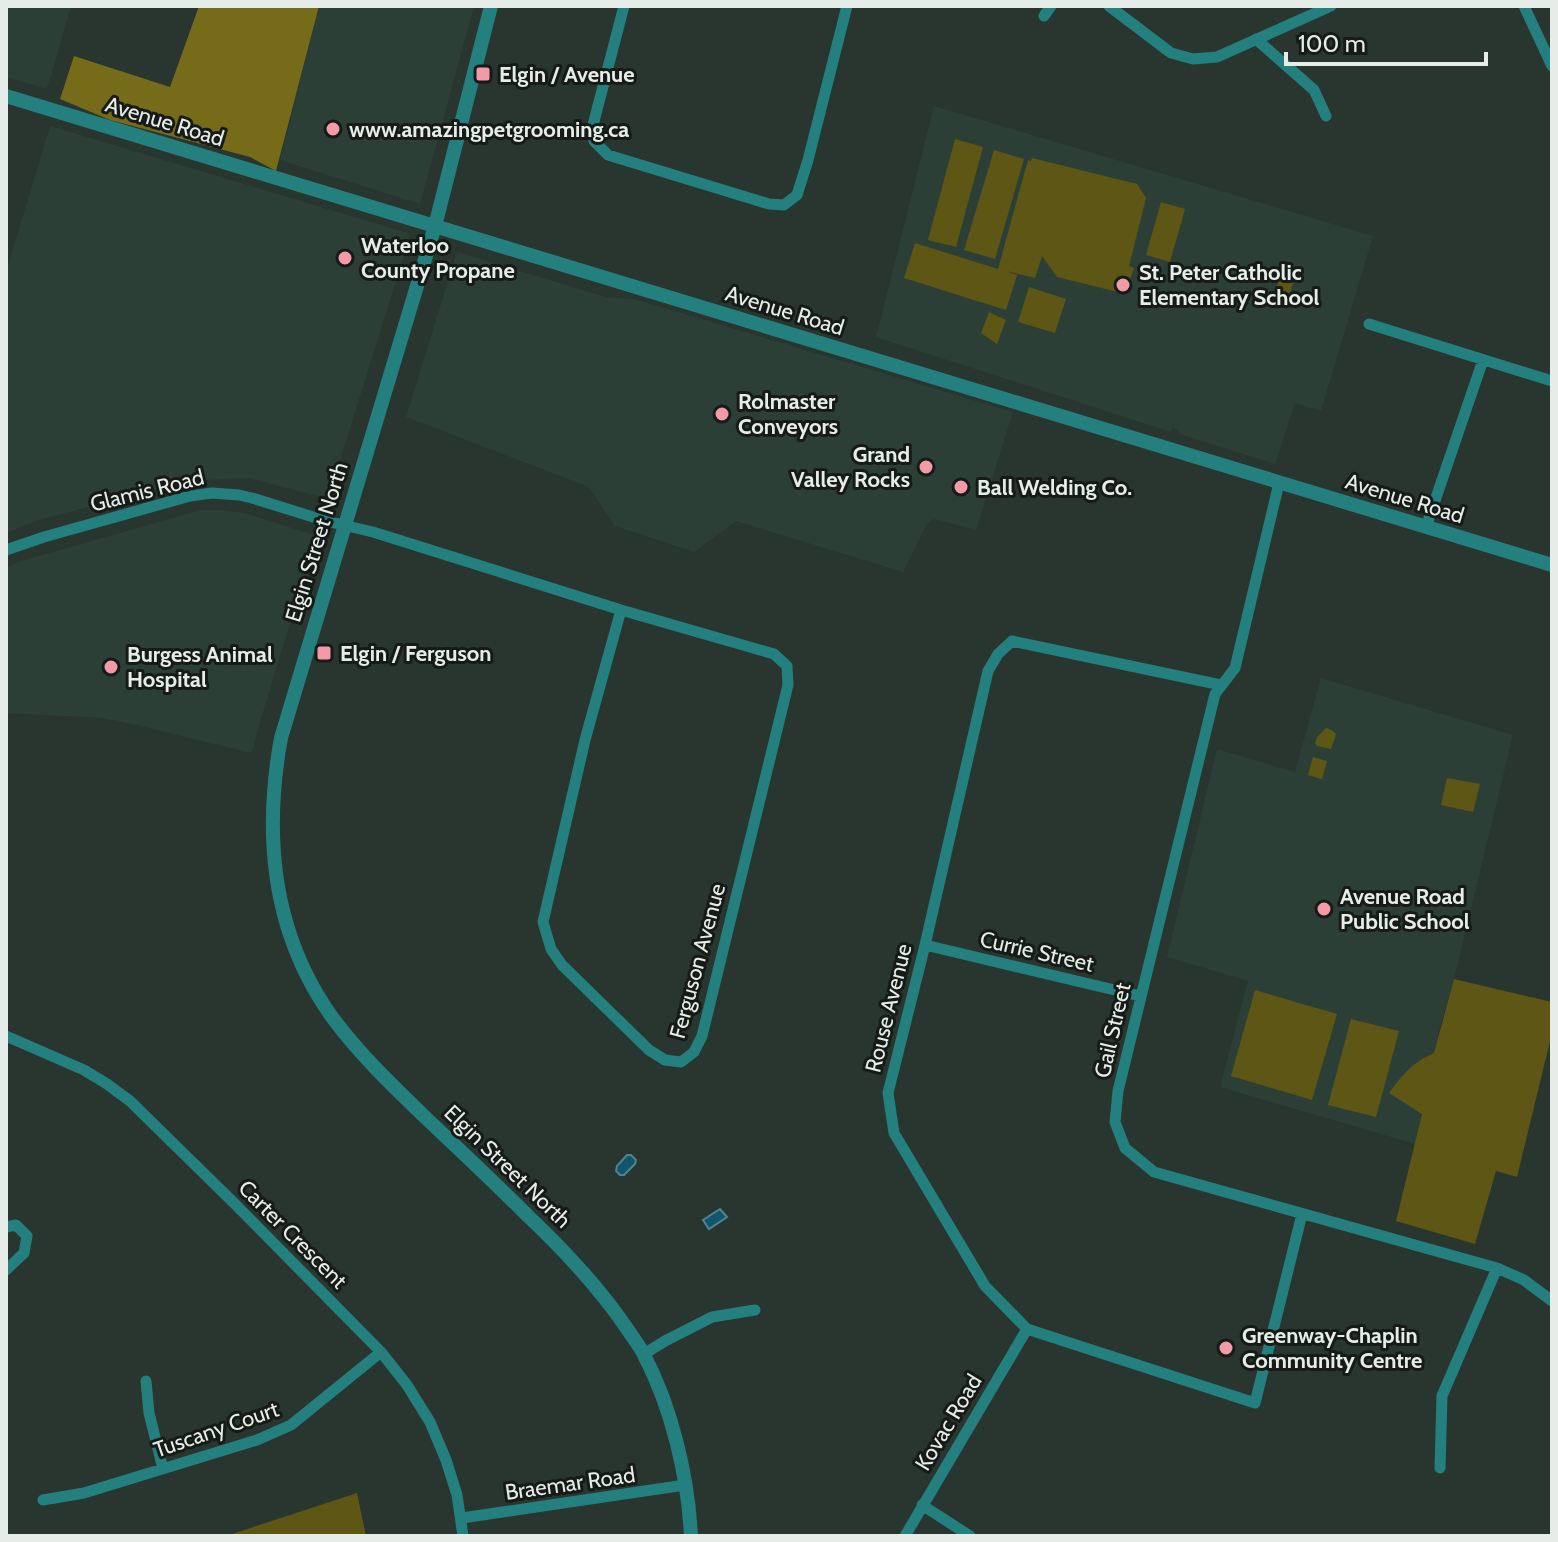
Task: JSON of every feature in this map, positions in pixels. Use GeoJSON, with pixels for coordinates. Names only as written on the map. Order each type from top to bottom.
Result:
{"type":"FeatureCollection","features":[{"type":"Feature","properties":{"kind":"street","name":"Elgin Street North"},"geometry":{"type":"LineString","coordinates":[[491,6],[435,226],[281,738],[274,773],[271,835],[275,875],[288,929],[309,978],[356,1048],[564,1250],[608,1300],[644,1354],[671,1418],[685,1485],[691,1536]]}},
{"type":"Feature","properties":{"kind":"street"},"geometry":{"type":"LineString","coordinates":[[624,6],[593,125],[594,141],[608,155],[769,204],[784,205],[797,195],[847,6]]}},
{"type":"Feature","properties":{"kind":"street"},"geometry":{"type":"LineString","coordinates":[[1109,6],[1171,53],[1193,59],[1217,57],[1331,6]]}},
{"type":"Feature","properties":{"kind":"street"},"geometry":{"type":"LineString","coordinates":[[1524,6],[1552,66]]}},
{"type":"Feature","properties":{"kind":"street"},"geometry":{"type":"LineString","coordinates":[[1256,39],[1314,90],[1326,116]]}},
{"type":"Feature","properties":{"kind":"street","name":"Avenue Road"},"geometry":{"type":"LineString","coordinates":[[6,96],[1552,565]]}},
{"type":"Feature","properties":{"kind":"street"},"geometry":{"type":"LineString","coordinates":[[1369,324],[1552,381]]}},
{"type":"Feature","properties":{"kind":"street"},"geometry":{"type":"LineString","coordinates":[[1426,527],[1483,360]]}},
{"type":"Feature","properties":{"kind":"street","name":"Gail Street"},"geometry":{"type":"LineString","coordinates":[[1279,483],[1235,668],[1215,694],[1140,996],[1118,1091],[1115,1122],[1125,1148],[1154,1172],[1497,1268],[1524,1280],[1552,1301]]}},
{"type":"Feature","properties":{"kind":"street","name":"Glamis Road"},"geometry":{"type":"LineString","coordinates":[[6,550],[128,513],[212,493],[252,498],[344,525]]}},
{"type":"Feature","properties":{"kind":"street","name":"Ferguson Avenue"},"geometry":{"type":"LineString","coordinates":[[344,525],[774,654],[787,666],[788,685],[702,1036],[694,1052],[681,1062],[665,1060],[649,1050],[562,965],[551,949],[543,922],[585,740],[621,610]]}},
{"type":"Feature","properties":{"kind":"street","name":"Rouse Avenue"},"geometry":{"type":"LineString","coordinates":[[1221,685],[1012,641],[998,654],[988,671],[888,1093],[894,1133],[985,1286],[1027,1329],[1255,1403],[1302,1214]]}},
{"type":"Feature","properties":{"kind":"street","name":"Currie Street"},"geometry":{"type":"LineString","coordinates":[[925,945],[1140,996]]}},
{"type":"Feature","properties":{"kind":"street","name":"Carter Crescent"},"geometry":{"type":"LineString","coordinates":[[6,1036],[84,1070],[130,1101],[381,1352],[430,1422],[457,1495],[463,1536]]}},
{"type":"Feature","properties":{"kind":"street"},"geometry":{"type":"LineString","coordinates":[[6,1227],[16,1225],[27,1236],[24,1253],[6,1270]]}},
{"type":"Feature","properties":{"kind":"street"},"geometry":{"type":"LineString","coordinates":[[1440,1468],[1442,1396],[1497,1268]]}},
{"type":"Feature","properties":{"kind":"street"},"geometry":{"type":"LineString","coordinates":[[644,1354],[712,1317],[755,1310]]}},
{"type":"Feature","properties":{"kind":"street","name":"Kovac Road"},"geometry":{"type":"LineString","coordinates":[[905,1536],[1027,1329]]}},
{"type":"Feature","properties":{"kind":"street","name":"Tuscany Court"},"geometry":{"type":"LineString","coordinates":[[43,1500],[84,1493],[257,1440],[291,1425],[381,1352]]}},
{"type":"Feature","properties":{"kind":"street"},"geometry":{"type":"LineString","coordinates":[[146,1381],[149,1413],[163,1469]]}},
{"type":"Feature","properties":{"kind":"street","name":"Braemar Road"},"geometry":{"type":"LineString","coordinates":[[462,1518],[685,1485]]}},
{"type":"Feature","properties":{"kind":"street"},"geometry":{"type":"LineString","coordinates":[[922,1505],[970,1536]]}},
{"type":"Feature","properties":{"kind":"shaded area"},"geometry":{"type":"Polygon","coordinates":[[[6,6],[71,6],[47,89],[6,77],[6,6]]]}},
{"type":"Feature","properties":{"kind":"shaded area"},"geometry":{"type":"Polygon","coordinates":[[[199,6],[319,6],[276,171],[250,157],[110,120],[60,99],[74,56],[170,87],[199,6]]]}},
{"type":"Feature","properties":{"kind":"shaded area"},"geometry":{"type":"Polygon","coordinates":[[[319,6],[474,6],[420,204],[280,160],[319,6]]]}},
{"type":"Feature","properties":{"kind":"shaded area","name":"St. Peter Catholic Elementary School"},"geometry":{"type":"Polygon","coordinates":[[[934,106],[1373,236],[1321,411],[1295,403],[1275,464],[1179,434],[1179,430],[1172,428],[1171,432],[876,337],[934,106]]]}},
{"type":"Feature","properties":{"kind":"shaded area"},"geometry":{"type":"Polygon","coordinates":[[[50,126],[408,233],[410,236],[328,499],[249,478],[186,481],[39,520],[6,533],[6,272],[50,126]]]}},
{"type":"Feature","properties":{"kind":"shaded area"},"geometry":{"type":"Polygon","coordinates":[[[955,139],[983,147],[956,247],[928,240],[955,139]]]}},
{"type":"Feature","properties":{"kind":"shaded area"},"geometry":{"type":"Polygon","coordinates":[[[994,150],[1024,159],[995,259],[964,250],[994,150]]]}},
{"type":"Feature","properties":{"kind":"shaded area"},"geometry":{"type":"Polygon","coordinates":[[[1032,158],[1137,184],[1146,198],[1129,266],[1134,268],[1122,293],[1057,277],[1042,256],[1035,278],[1006,271],[1017,275],[1006,310],[904,278],[915,243],[998,269],[1028,160],[1032,158]]]}},
{"type":"Feature","properties":{"kind":"shaded area"},"geometry":{"type":"Polygon","coordinates":[[[1161,202],[1185,209],[1170,262],[1146,255],[1161,202]]]}},
{"type":"Feature","properties":{"kind":"shaded area"},"geometry":{"type":"Polygon","coordinates":[[[457,252],[606,297],[634,299],[1013,412],[976,530],[934,519],[926,525],[903,572],[736,521],[694,552],[615,526],[589,487],[406,417],[457,252]]]}},
{"type":"Feature","properties":{"kind":"shaded area"},"geometry":{"type":"Polygon","coordinates":[[[1279,279],[1293,283],[1287,304],[1273,300],[1279,279]]]}},
{"type":"Feature","properties":{"kind":"shaded area"},"geometry":{"type":"Polygon","coordinates":[[[1029,287],[1066,299],[1055,333],[1018,322],[1029,287]]]}},
{"type":"Feature","properties":{"kind":"shaded area"},"geometry":{"type":"Polygon","coordinates":[[[989,312],[1006,320],[997,344],[981,333],[989,312]]]}},
{"type":"Feature","properties":{"kind":"shaded area"},"geometry":{"type":"Polygon","coordinates":[[[201,510],[245,513],[317,536],[252,753],[103,718],[6,713],[6,568],[21,561],[201,510]]]}},
{"type":"Feature","properties":{"kind":"shaded area","name":"Avenue Road Public School"},"geometry":{"type":"Polygon","coordinates":[[[1321,678],[1513,735],[1439,1031],[1415,1144],[1220,1087],[1248,981],[1167,957],[1217,749],[1295,772],[1321,678]]]}},
{"type":"Feature","properties":{"kind":"shaded area"},"geometry":{"type":"Polygon","coordinates":[[[1326,728],[1336,734],[1331,749],[1315,743],[1326,728]]]}},
{"type":"Feature","properties":{"kind":"shaded area"},"geometry":{"type":"Polygon","coordinates":[[[1313,757],[1327,761],[1322,779],[1308,775],[1313,757]]]}},
{"type":"Feature","properties":{"kind":"shaded area"},"geometry":{"type":"Polygon","coordinates":[[[1447,778],[1480,784],[1473,812],[1441,805],[1447,778]]]}},
{"type":"Feature","properties":{"kind":"shaded area"},"geometry":{"type":"Polygon","coordinates":[[[1454,979],[1552,1002],[1552,1033],[1517,1177],[1496,1171],[1475,1244],[1396,1221],[1422,1114],[1389,1093],[1408,1070],[1434,1053],[1454,979]]]}},
{"type":"Feature","properties":{"kind":"shaded area"},"geometry":{"type":"Polygon","coordinates":[[[1255,990],[1337,1014],[1312,1100],[1231,1076],[1255,990]]]}},
{"type":"Feature","properties":{"kind":"shaded area"},"geometry":{"type":"Polygon","coordinates":[[[1351,1019],[1399,1031],[1376,1117],[1328,1105],[1351,1019]]]}},
{"type":"Feature","properties":{"kind":"shaded area"},"geometry":{"type":"Polygon","coordinates":[[[357,1493],[366,1536],[226,1536],[357,1493]]]}},
{"type":"Feature","properties":{"kind":"water"},"geometry":{"type":"Polygon","coordinates":[[[627,1155],[636,1160],[635,1164],[620,1175],[616,1171],[617,1166],[627,1155]]]}},
{"type":"Feature","properties":{"kind":"water"},"geometry":{"type":"Polygon","coordinates":[[[720,1209],[727,1217],[709,1229],[703,1220],[720,1209]]]}},
{"type":"Feature","properties":{"kind":"place","name":"Elgin / Avenue"},"geometry":{"type":"Point","coordinates":[483,74]}},
{"type":"Feature","properties":{"kind":"place","name":"www.amazingpetgrooming.ca"},"geometry":{"type":"Point","coordinates":[333,129]}},
{"type":"Feature","properties":{"kind":"place","name":"Waterloo County Propane"},"geometry":{"type":"Point","coordinates":[345,258]}},
{"type":"Feature","properties":{"kind":"place","name":"St. Peter Catholic Elementary School"},"geometry":{"type":"Point","coordinates":[1123,285]}},
{"type":"Feature","properties":{"kind":"place","name":"Rolmaster Conveyors"},"geometry":{"type":"Point","coordinates":[722,414]}},
{"type":"Feature","properties":{"kind":"place","name":"Grand Valley Rocks"},"geometry":{"type":"Point","coordinates":[926,467]}},
{"type":"Feature","properties":{"kind":"place","name":"Ball Welding Co."},"geometry":{"type":"Point","coordinates":[961,487]}},
{"type":"Feature","properties":{"kind":"place","name":"Elgin / Ferguson"},"geometry":{"type":"Point","coordinates":[324,653]}},
{"type":"Feature","properties":{"kind":"place","name":"Burgess Animal Hospital"},"geometry":{"type":"Point","coordinates":[111,667]}},
{"type":"Feature","properties":{"kind":"place","name":"Avenue Road Public School"},"geometry":{"type":"Point","coordinates":[1324,909]}},
{"type":"Feature","properties":{"kind":"place","name":"Greenway-Chaplin Community Centre"},"geometry":{"type":"Point","coordinates":[1226,1348]}}]}
